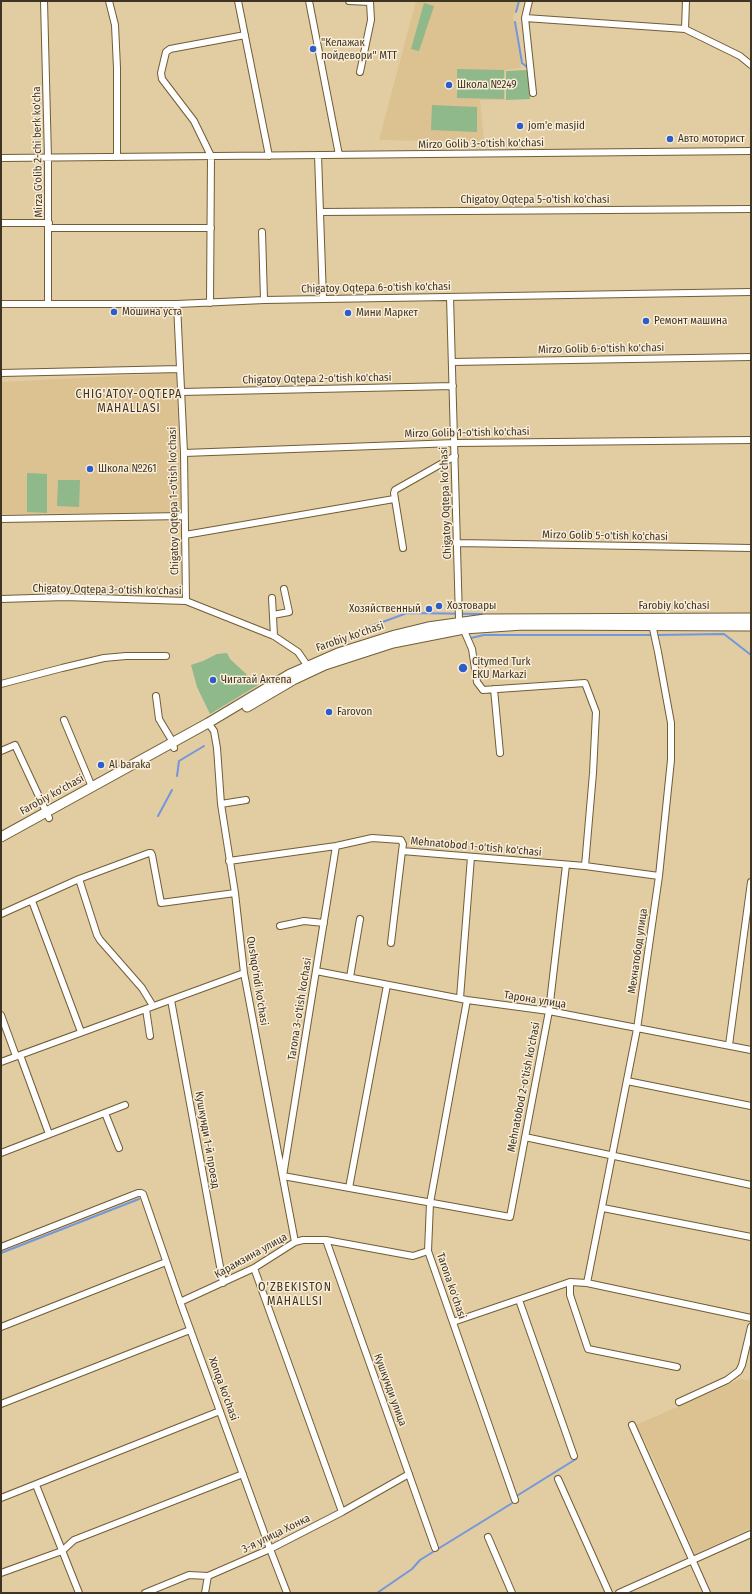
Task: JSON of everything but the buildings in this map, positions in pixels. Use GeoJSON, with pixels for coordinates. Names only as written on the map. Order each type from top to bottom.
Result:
{"type":"FeatureCollection","features":[{"type":"Feature","properties":{"kind":"main road","name":"Farobiy ko'chasi"},"geometry":{"type":"LineString","coordinates":[[1,837],[48,815],[210,726],[290,674],[309,668],[338,653],[395,635],[428,627],[464,629],[485,619],[535,618],[751,626]]}},
{"type":"Feature","properties":{"kind":"main road","name":"Farobiy ko'chasi"},"geometry":{"type":"LineString","coordinates":[[651,622],[751,618]]}},
{"type":"Feature","properties":{"kind":"main road","name":"Farobiy ko'chasi"},"geometry":{"type":"LineString","coordinates":[[1,843],[92,787],[173,746]]}},
{"type":"Feature","properties":{"kind":"street","name":"Mirza G'olib 2-chi berk ko'cha"},"geometry":{"type":"LineString","coordinates":[[44,1],[49,225],[48,303]]}},
{"type":"Feature","properties":{"kind":"street"},"geometry":{"type":"LineString","coordinates":[[109,1],[115,25],[118,68],[117,157]]}},
{"type":"Feature","properties":{"kind":"street"},"geometry":{"type":"LineString","coordinates":[[238,1],[269,156]]}},
{"type":"Feature","properties":{"kind":"street"},"geometry":{"type":"LineString","coordinates":[[309,1],[339,155]]}},
{"type":"Feature","properties":{"kind":"street"},"geometry":{"type":"LineString","coordinates":[[350,1],[370,2],[371,20],[360,72]]}},
{"type":"Feature","properties":{"kind":"street"},"geometry":{"type":"LineString","coordinates":[[529,1],[525,18],[533,93]]}},
{"type":"Feature","properties":{"kind":"street"},"geometry":{"type":"LineString","coordinates":[[684,30],[686,1]]}},
{"type":"Feature","properties":{"kind":"street"},"geometry":{"type":"LineString","coordinates":[[525,18],[684,30],[740,56],[751,66]]}},
{"type":"Feature","properties":{"kind":"street"},"geometry":{"type":"LineString","coordinates":[[210,303],[211,156],[194,121],[161,77],[166,52],[170,49],[245,35]]}},
{"type":"Feature","properties":{"kind":"street","name":"Mirzo Golib 3-o'tish ko'chasi"},"geometry":{"type":"LineString","coordinates":[[1,158],[751,151]]}},
{"type":"Feature","properties":{"kind":"street"},"geometry":{"type":"LineString","coordinates":[[318,155],[323,299]]}},
{"type":"Feature","properties":{"kind":"street","name":"Chigatoy Oqtepa 5-o'tish ko'chasi"},"geometry":{"type":"LineString","coordinates":[[320,212],[751,209]]}},
{"type":"Feature","properties":{"kind":"street"},"geometry":{"type":"LineString","coordinates":[[1,223],[211,228]]}},
{"type":"Feature","properties":{"kind":"street"},"geometry":{"type":"LineString","coordinates":[[262,232],[264,300]]}},
{"type":"Feature","properties":{"kind":"street","name":"Chigatoy Oqtepa 6-o'tish ko'chasi"},"geometry":{"type":"LineString","coordinates":[[1,304],[177,304],[264,300],[751,292]]}},
{"type":"Feature","properties":{"kind":"street","name":"Chigatoy Oqtepa ko'chasi"},"geometry":{"type":"LineString","coordinates":[[450,297],[459,614],[472,649],[478,682],[483,690],[494,689]]}},
{"type":"Feature","properties":{"kind":"street","name":"Chigatoy Oqtepa 1-o'tish ko'chasi"},"geometry":{"type":"LineString","coordinates":[[177,304],[184,453],[186,601]]}},
{"type":"Feature","properties":{"kind":"street","name":"Mirzo Golib 6-o'tish ko'chasi"},"geometry":{"type":"LineString","coordinates":[[452,362],[751,357]]}},
{"type":"Feature","properties":{"kind":"street"},"geometry":{"type":"LineString","coordinates":[[1,373],[180,369]]}},
{"type":"Feature","properties":{"kind":"street","name":"Chigatoy Oqtepa 2-o'tish ko'chasi"},"geometry":{"type":"LineString","coordinates":[[181,392],[453,386]]}},
{"type":"Feature","properties":{"kind":"street","name":"Mirzo Golib 1-o'tish ko'chasi"},"geometry":{"type":"LineString","coordinates":[[184,453],[454,443],[751,440]]}},
{"type":"Feature","properties":{"kind":"street"},"geometry":{"type":"LineString","coordinates":[[403,548],[394,499],[395,490],[455,456]]}},
{"type":"Feature","properties":{"kind":"street"},"geometry":{"type":"LineString","coordinates":[[185,535],[394,499]]}},
{"type":"Feature","properties":{"kind":"street"},"geometry":{"type":"LineString","coordinates":[[1,519],[184,516]]}},
{"type":"Feature","properties":{"kind":"street","name":"Mirzo Golib 5-o'tish ko'chasi"},"geometry":{"type":"LineString","coordinates":[[458,543],[751,548]]}},
{"type":"Feature","properties":{"kind":"street"},"geometry":{"type":"LineString","coordinates":[[273,614],[289,612],[284,589]]}},
{"type":"Feature","properties":{"kind":"street","name":"Chigatoy Oqtepa 3-o'tish ko'chasi"},"geometry":{"type":"LineString","coordinates":[[1,599],[65,598],[186,601],[274,636],[298,652],[309,668]]}},
{"type":"Feature","properties":{"kind":"street"},"geometry":{"type":"LineString","coordinates":[[272,598],[274,636]]}},
{"type":"Feature","properties":{"kind":"street","name":"Мехнатобод улица"},"geometry":{"type":"LineString","coordinates":[[587,1283],[628,1081],[637,1029],[659,876],[671,760],[671,724],[651,622]]}},
{"type":"Feature","properties":{"kind":"street"},"geometry":{"type":"LineString","coordinates":[[1,684],[104,658],[126,656],[166,656]]}},
{"type":"Feature","properties":{"kind":"street"},"geometry":{"type":"LineString","coordinates":[[500,752],[494,689],[585,683],[596,712],[593,773],[585,866]]}},
{"type":"Feature","properties":{"kind":"street"},"geometry":{"type":"LineString","coordinates":[[156,696],[159,719],[173,746]]}},
{"type":"Feature","properties":{"kind":"street"},"geometry":{"type":"LineString","coordinates":[[64,720],[92,787]]}},
{"type":"Feature","properties":{"kind":"street","name":"Qushqo'ndi ko'chasi"},"geometry":{"type":"LineString","coordinates":[[210,726],[214,731],[217,748],[222,804],[229,861],[235,893],[244,973],[296,1242]]}},
{"type":"Feature","properties":{"kind":"street"},"geometry":{"type":"LineString","coordinates":[[1,751],[15,745],[48,815]]}},
{"type":"Feature","properties":{"kind":"street"},"geometry":{"type":"LineString","coordinates":[[222,804],[246,800]]}},
{"type":"Feature","properties":{"kind":"street","name":"Mehnatobod 1-o'tish ko'chasi"},"geometry":{"type":"LineString","coordinates":[[229,861],[336,846],[372,838],[381,838],[401,840],[403,844],[402,851],[585,866],[659,876]]}},
{"type":"Feature","properties":{"kind":"street","name":"Tarona 3-o'tish kochasi"},"geometry":{"type":"LineString","coordinates":[[284,1176],[336,846]]}},
{"type":"Feature","properties":{"kind":"street"},"geometry":{"type":"LineString","coordinates":[[392,943],[402,851]]}},
{"type":"Feature","properties":{"kind":"street"},"geometry":{"type":"LineString","coordinates":[[1,914],[79,879],[151,853],[161,903],[235,893]]}},
{"type":"Feature","properties":{"kind":"street"},"geometry":{"type":"LineString","coordinates":[[460,998],[471,857]]}},
{"type":"Feature","properties":{"kind":"street","name":"Mehnatobod 2-o'tish ko'chasi"},"geometry":{"type":"LineString","coordinates":[[430,1203],[510,1217],[549,1011],[566,865]]}},
{"type":"Feature","properties":{"kind":"street"},"geometry":{"type":"LineString","coordinates":[[79,879],[97,935],[142,988],[153,1006]]}},
{"type":"Feature","properties":{"kind":"street"},"geometry":{"type":"LineString","coordinates":[[729,1045],[751,882]]}},
{"type":"Feature","properties":{"kind":"street"},"geometry":{"type":"LineString","coordinates":[[32,901],[82,1032]]}},
{"type":"Feature","properties":{"kind":"street"},"geometry":{"type":"LineString","coordinates":[[350,977],[360,919]]}},
{"type":"Feature","properties":{"kind":"street"},"geometry":{"type":"LineString","coordinates":[[280,926],[304,921],[324,924]]}},
{"type":"Feature","properties":{"kind":"street","name":"Тарона улица"},"geometry":{"type":"LineString","coordinates":[[316,971],[467,1000],[549,1011],[751,1050]]}},
{"type":"Feature","properties":{"kind":"street"},"geometry":{"type":"LineString","coordinates":[[1,1062],[244,973]]}},
{"type":"Feature","properties":{"kind":"street"},"geometry":{"type":"LineString","coordinates":[[349,1188],[387,985]]}},
{"type":"Feature","properties":{"kind":"street","name":"Кушкунди 1-й проезд"},"geometry":{"type":"LineString","coordinates":[[171,1000],[223,1283]]}},
{"type":"Feature","properties":{"kind":"street","name":"Tarona ko'chasi"},"geometry":{"type":"LineString","coordinates":[[467,1000],[430,1203],[428,1250],[515,1500]]}},
{"type":"Feature","properties":{"kind":"street"},"geometry":{"type":"LineString","coordinates":[[146,1009],[150,1036]]}},
{"type":"Feature","properties":{"kind":"street"},"geometry":{"type":"LineString","coordinates":[[1,1015],[49,1134]]}},
{"type":"Feature","properties":{"kind":"street"},"geometry":{"type":"LineString","coordinates":[[628,1081],[751,1106]]}},
{"type":"Feature","properties":{"kind":"street"},"geometry":{"type":"LineString","coordinates":[[1,1153],[125,1105]]}},
{"type":"Feature","properties":{"kind":"street"},"geometry":{"type":"LineString","coordinates":[[106,1113],[119,1148]]}},
{"type":"Feature","properties":{"kind":"street"},"geometry":{"type":"LineString","coordinates":[[525,1137],[751,1185]]}},
{"type":"Feature","properties":{"kind":"street"},"geometry":{"type":"LineString","coordinates":[[284,1176],[430,1203]]}},
{"type":"Feature","properties":{"kind":"street","name":"Xonqa ko'chasi"},"geometry":{"type":"LineString","coordinates":[[1,1246],[141,1193],[143,1194],[190,1330],[287,1593]]}},
{"type":"Feature","properties":{"kind":"street"},"geometry":{"type":"LineString","coordinates":[[603,1208],[751,1237]]}},
{"type":"Feature","properties":{"kind":"street","name":"Карамзина улица"},"geometry":{"type":"LineString","coordinates":[[180,1302],[254,1268],[296,1242],[311,1239],[326,1240],[412,1256],[428,1250]]}},
{"type":"Feature","properties":{"kind":"street","name":"Кушкунди улица"},"geometry":{"type":"LineString","coordinates":[[326,1240],[435,1548]]}},
{"type":"Feature","properties":{"kind":"street"},"geometry":{"type":"LineString","coordinates":[[1,1327],[166,1262]]}},
{"type":"Feature","properties":{"kind":"street"},"geometry":{"type":"LineString","coordinates":[[254,1268],[342,1512]]}},
{"type":"Feature","properties":{"kind":"street"},"geometry":{"type":"LineString","coordinates":[[570,1282],[570,1295],[588,1349],[677,1367]]}},
{"type":"Feature","properties":{"kind":"street"},"geometry":{"type":"LineString","coordinates":[[453,1322],[570,1282],[587,1283],[751,1318]]}},
{"type":"Feature","properties":{"kind":"street"},"geometry":{"type":"LineString","coordinates":[[519,1300],[574,1456]]}},
{"type":"Feature","properties":{"kind":"street"},"geometry":{"type":"LineString","coordinates":[[679,1402],[727,1380],[739,1371],[742,1365],[751,1327]]}},
{"type":"Feature","properties":{"kind":"street"},"geometry":{"type":"LineString","coordinates":[[1,1404],[190,1330]]}},
{"type":"Feature","properties":{"kind":"street"},"geometry":{"type":"LineString","coordinates":[[1,1498],[220,1411]]}},
{"type":"Feature","properties":{"kind":"street"},"geometry":{"type":"LineString","coordinates":[[632,1425],[707,1593]]}},
{"type":"Feature","properties":{"kind":"street"},"geometry":{"type":"LineString","coordinates":[[1,1573],[62,1551],[74,1540],[243,1474]]}},
{"type":"Feature","properties":{"kind":"street","name":"3-я улица Хонка"},"geometry":{"type":"LineString","coordinates":[[145,1593],[189,1575],[208,1576],[270,1549],[342,1512],[409,1474]]}},
{"type":"Feature","properties":{"kind":"street"},"geometry":{"type":"LineString","coordinates":[[558,1478],[609,1593]]}},
{"type":"Feature","properties":{"kind":"street"},"geometry":{"type":"LineString","coordinates":[[36,1485],[79,1593]]}},
{"type":"Feature","properties":{"kind":"street"},"geometry":{"type":"LineString","coordinates":[[619,1593],[751,1534]]}},
{"type":"Feature","properties":{"kind":"street"},"geometry":{"type":"LineString","coordinates":[[488,1537],[512,1593]]}},
{"type":"Feature","properties":{"kind":"street"},"geometry":{"type":"LineString","coordinates":[[205,1593],[208,1576]]}},
{"type":"Feature","properties":{"kind":"shaded area","name":"Школа №249"},"geometry":{"type":"Polygon","coordinates":[[[416,1],[518,1],[513,17],[521,68],[505,70],[505,100],[480,100],[484,142],[379,140],[416,1]]]}},
{"type":"Feature","properties":{"kind":"shaded area","name":"Школа №261"},"geometry":{"type":"Polygon","coordinates":[[[176,373],[181,512],[1,514],[1,382],[176,373]]]}},
{"type":"Feature","properties":{"kind":"shaded area"},"geometry":{"type":"Polygon","coordinates":[[[741,1379],[751,1381],[751,1528],[695,1554],[648,1447],[636,1425],[741,1379]]]}},
{"type":"Feature","properties":{"kind":"green space"},"geometry":{"type":"Polygon","coordinates":[[[424,3],[434,6],[419,51],[411,49],[424,3]]]}},
{"type":"Feature","properties":{"kind":"green space"},"geometry":{"type":"Polygon","coordinates":[[[457,69],[504,70],[504,99],[457,98],[457,69]]]}},
{"type":"Feature","properties":{"kind":"green space"},"geometry":{"type":"Polygon","coordinates":[[[528,70],[530,99],[506,100],[506,71],[528,70]]]}},
{"type":"Feature","properties":{"kind":"green space"},"geometry":{"type":"Polygon","coordinates":[[[432,105],[477,107],[477,132],[431,130],[432,105]]]}},
{"type":"Feature","properties":{"kind":"green space"},"geometry":{"type":"Polygon","coordinates":[[[27,473],[47,474],[47,513],[27,512],[27,473]]]}},
{"type":"Feature","properties":{"kind":"green space"},"geometry":{"type":"Polygon","coordinates":[[[58,480],[80,480],[79,507],[57,506],[58,480]]]}},
{"type":"Feature","properties":{"kind":"green space"},"geometry":{"type":"Polygon","coordinates":[[[227,653],[230,659],[258,685],[210,714],[197,687],[191,665],[217,654],[227,653]]]}},
{"type":"Feature","properties":{"kind":"waterway"},"geometry":{"type":"LineString","coordinates":[[516,12],[519,1]]}},
{"type":"Feature","properties":{"kind":"waterway"},"geometry":{"type":"LineString","coordinates":[[515,22],[522,63],[527,67]]}},
{"type":"Feature","properties":{"kind":"waterway"},"geometry":{"type":"LineString","coordinates":[[361,630],[407,613],[482,614]]}},
{"type":"Feature","properties":{"kind":"waterway"},"geometry":{"type":"LineString","coordinates":[[656,635],[724,634],[751,655]]}},
{"type":"Feature","properties":{"kind":"waterway"},"geometry":{"type":"LineString","coordinates":[[471,638],[484,635],[652,635]]}},
{"type":"Feature","properties":{"kind":"waterway"},"geometry":{"type":"LineString","coordinates":[[177,776],[179,761],[204,746]]}},
{"type":"Feature","properties":{"kind":"waterway"},"geometry":{"type":"LineString","coordinates":[[158,816],[172,790]]}},
{"type":"Feature","properties":{"kind":"waterway"},"geometry":{"type":"LineString","coordinates":[[1,1253],[139,1199]]}},
{"type":"Feature","properties":{"kind":"waterway"},"geometry":{"type":"LineString","coordinates":[[515,1497],[576,1459]]}},
{"type":"Feature","properties":{"kind":"waterway"},"geometry":{"type":"LineString","coordinates":[[377,1593],[412,1569],[420,1560],[514,1502]]}},
{"type":"Feature","properties":{"kind":"place","name":"\"Келажак пойдевори\" МТТ"},"geometry":{"type":"Point","coordinates":[313,49]}},
{"type":"Feature","properties":{"kind":"place","name":"Школа №249"},"geometry":{"type":"Point","coordinates":[449,85]}},
{"type":"Feature","properties":{"kind":"place","name":"jom'e masjid"},"geometry":{"type":"Point","coordinates":[520,126]}},
{"type":"Feature","properties":{"kind":"place","name":"Авто моторист"},"geometry":{"type":"Point","coordinates":[670,139]}},
{"type":"Feature","properties":{"kind":"place","name":"Мошина уста"},"geometry":{"type":"Point","coordinates":[114,312]}},
{"type":"Feature","properties":{"kind":"place","name":"Мини Маркет"},"geometry":{"type":"Point","coordinates":[348,313]}},
{"type":"Feature","properties":{"kind":"place","name":"Ремонт машина"},"geometry":{"type":"Point","coordinates":[646,321]}},
{"type":"Feature","properties":{"kind":"place","name":"Школа №261"},"geometry":{"type":"Point","coordinates":[90,469]}},
{"type":"Feature","properties":{"kind":"place","name":"Хозтовары"},"geometry":{"type":"Point","coordinates":[439,606]}},
{"type":"Feature","properties":{"kind":"place","name":"Хозяйственный"},"geometry":{"type":"Point","coordinates":[429,609]}},
{"type":"Feature","properties":{"kind":"place","name":"Citymed Turk EKU Markazi"},"geometry":{"type":"Point","coordinates":[463,668]}},
{"type":"Feature","properties":{"kind":"place","name":"Чигатай Актепа"},"geometry":{"type":"Point","coordinates":[213,680]}},
{"type":"Feature","properties":{"kind":"place","name":"Farovon"},"geometry":{"type":"Point","coordinates":[329,712]}},
{"type":"Feature","properties":{"kind":"place","name":"Al baraka"},"geometry":{"type":"Point","coordinates":[101,765]}},
{"type":"Feature","properties":{"kind":"district","name":"CHIG'ATOY-OQTEPA MAHALLASI"},"geometry":{"type":"Point","coordinates":[129,402]}},
{"type":"Feature","properties":{"kind":"district","name":"O'ZBEKISTON MAHALLSI"},"geometry":{"type":"Point","coordinates":[295,1295]}}]}
